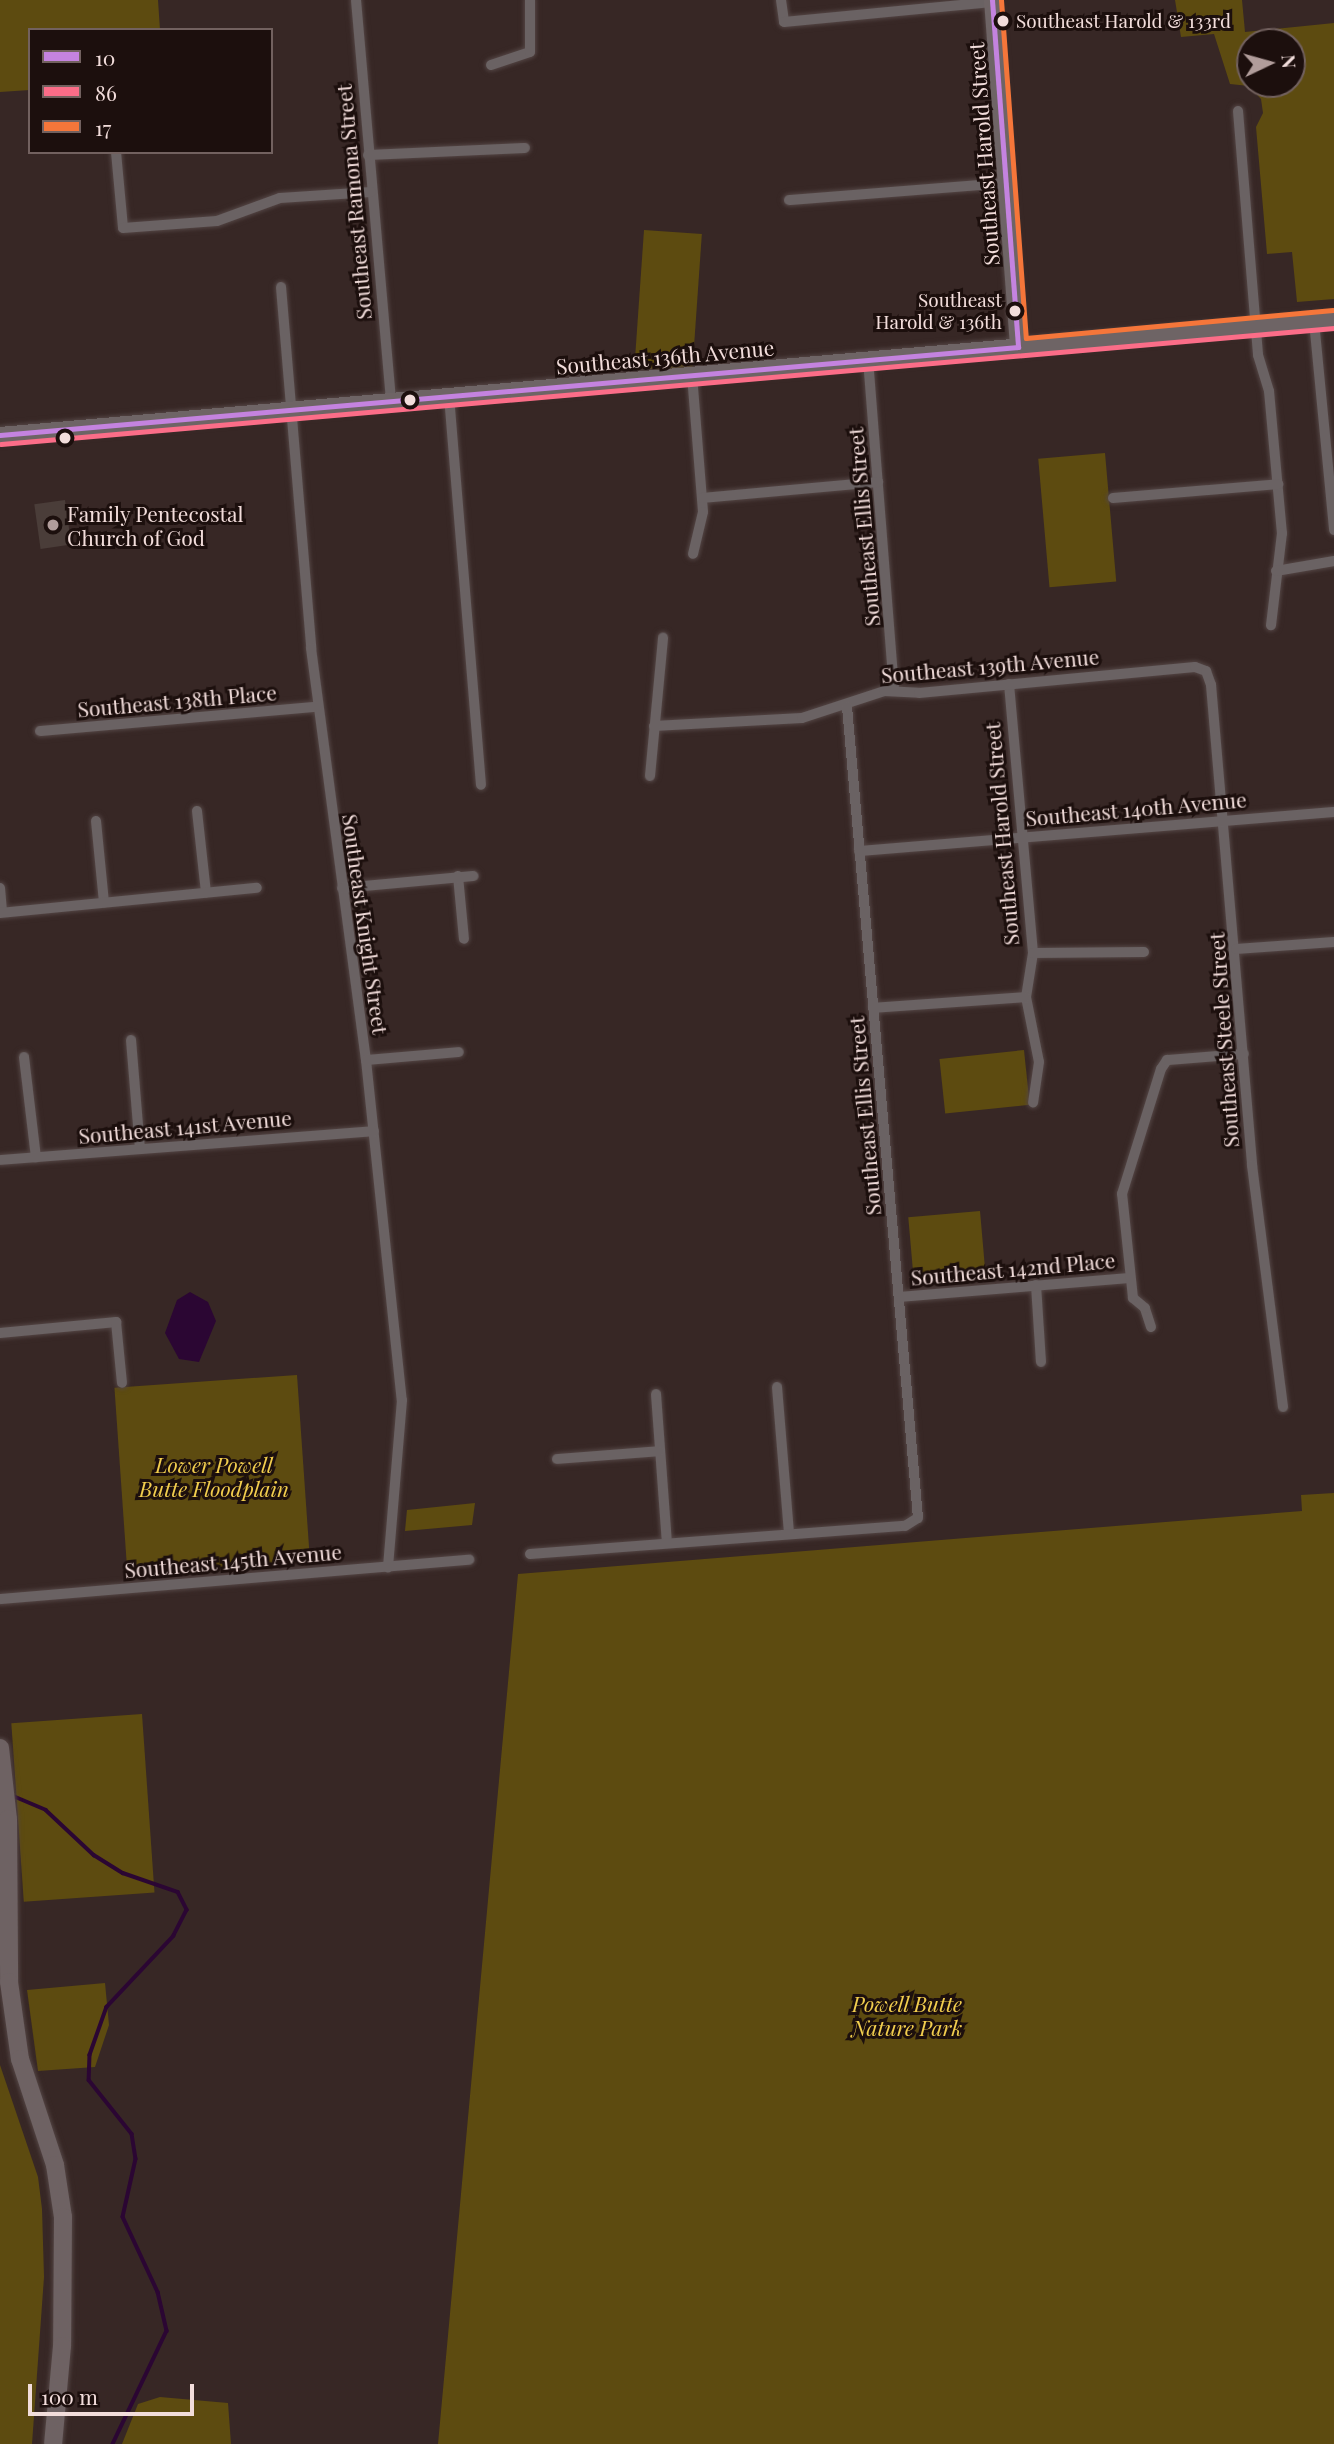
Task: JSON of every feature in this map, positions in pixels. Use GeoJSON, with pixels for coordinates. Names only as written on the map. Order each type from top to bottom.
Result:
{"type":"FeatureCollection","features":[{"type":"Feature","properties":{"kind":"main road"},"geometry":{"type":"LineString","coordinates":[[1,1753],[8,1889],[7,1955],[20,2059],[55,2165],[63,2217],[62,2346],[53,2444]]}},
{"type":"Feature","properties":{"kind":"main road"},"geometry":{"type":"LineString","coordinates":[[0,1870],[8,1889]]}},
{"type":"Feature","properties":{"kind":"street","name":"Southeast Ramona Street"},"geometry":{"type":"LineString","coordinates":[[356,0],[391,401]]}},
{"type":"Feature","properties":{"kind":"street"},"geometry":{"type":"LineString","coordinates":[[491,65],[530,52],[530,0]]}},
{"type":"Feature","properties":{"kind":"street"},"geometry":{"type":"LineString","coordinates":[[781,0],[784,22],[992,1]]}},
{"type":"Feature","properties":{"kind":"street","name":"Southeast Harold Street"},"geometry":{"type":"LineString","coordinates":[[992,1],[1018,347]]}},
{"type":"Feature","properties":{"kind":"street"},"geometry":{"type":"LineString","coordinates":[[1238,111],[1256,326],[1269,391],[1282,533],[1271,625]]}},
{"type":"Feature","properties":{"kind":"street"},"geometry":{"type":"LineString","coordinates":[[368,155],[526,148]]}},
{"type":"Feature","properties":{"kind":"street"},"geometry":{"type":"LineString","coordinates":[[116,154],[123,228],[217,220],[280,198],[371,192]]}},
{"type":"Feature","properties":{"kind":"street"},"geometry":{"type":"LineString","coordinates":[[789,200],[1006,183]]}},
{"type":"Feature","properties":{"kind":"street","name":"Southeast Knight Street"},"geometry":{"type":"LineString","coordinates":[[281,287],[288,411],[317,708],[366,1060],[401,1400],[388,1567]]}},
{"type":"Feature","properties":{"kind":"street","name":"Southeast 136th Avenue"},"geometry":{"type":"LineString","coordinates":[[0,435],[1334,319]]}},
{"type":"Feature","properties":{"kind":"street"},"geometry":{"type":"LineString","coordinates":[[1314,321],[1334,530]]}},
{"type":"Feature","properties":{"kind":"street","name":"Southeast Ellis Street"},"geometry":{"type":"LineString","coordinates":[[868,359],[894,691]]}},
{"type":"Feature","properties":{"kind":"street"},"geometry":{"type":"LineString","coordinates":[[692,375],[703,525],[693,554]]}},
{"type":"Feature","properties":{"kind":"street"},"geometry":{"type":"LineString","coordinates":[[449,396],[481,786]]}},
{"type":"Feature","properties":{"kind":"street"},"geometry":{"type":"LineString","coordinates":[[702,498],[878,482]]}},
{"type":"Feature","properties":{"kind":"street"},"geometry":{"type":"LineString","coordinates":[[1113,498],[1278,484]]}},
{"type":"Feature","properties":{"kind":"street"},"geometry":{"type":"LineString","coordinates":[[1276,571],[1334,561]]}},
{"type":"Feature","properties":{"kind":"street"},"geometry":{"type":"LineString","coordinates":[[650,776],[663,638]]}},
{"type":"Feature","properties":{"kind":"street","name":"Southeast 139th Avenue"},"geometry":{"type":"LineString","coordinates":[[654,726],[802,718],[894,691],[1009,684],[1195,667],[1206,671]]}},
{"type":"Feature","properties":{"kind":"street","name":"Southeast Steele Street"},"geometry":{"type":"LineString","coordinates":[[1206,671],[1224,820],[1252,1165],[1283,1407]]}},
{"type":"Feature","properties":{"kind":"street","name":"Southeast Harold Street"},"geometry":{"type":"LineString","coordinates":[[1009,684],[1020,838],[1032,953],[1026,997],[1038,1062],[1033,1103]]}},
{"type":"Feature","properties":{"kind":"street","name":"Southeast Ellis Street"},"geometry":{"type":"LineString","coordinates":[[789,1534],[916,1522],[900,1297],[846,706]]}},
{"type":"Feature","properties":{"kind":"street","name":"Southeast 138th Place"},"geometry":{"type":"LineString","coordinates":[[40,731],[317,708]]}},
{"type":"Feature","properties":{"kind":"street"},"geometry":{"type":"LineString","coordinates":[[197,811],[206,893]]}},
{"type":"Feature","properties":{"kind":"street","name":"Southeast 140th Avenue"},"geometry":{"type":"LineString","coordinates":[[859,851],[1334,812]]}},
{"type":"Feature","properties":{"kind":"street"},"geometry":{"type":"LineString","coordinates":[[96,821],[104,903]]}},
{"type":"Feature","properties":{"kind":"street"},"geometry":{"type":"LineString","coordinates":[[458,876],[464,939]]}},
{"type":"Feature","properties":{"kind":"street"},"geometry":{"type":"LineString","coordinates":[[342,888],[473,876]]}},
{"type":"Feature","properties":{"kind":"street"},"geometry":{"type":"LineString","coordinates":[[0,888],[1,913],[257,888]]}},
{"type":"Feature","properties":{"kind":"street"},"geometry":{"type":"LineString","coordinates":[[1236,949],[1334,942]]}},
{"type":"Feature","properties":{"kind":"street"},"geometry":{"type":"LineString","coordinates":[[1032,953],[1144,952]]}},
{"type":"Feature","properties":{"kind":"street"},"geometry":{"type":"LineString","coordinates":[[873,1008],[1026,997]]}},
{"type":"Feature","properties":{"kind":"street"},"geometry":{"type":"LineString","coordinates":[[131,1040],[140,1149]]}},
{"type":"Feature","properties":{"kind":"street"},"geometry":{"type":"LineString","coordinates":[[366,1060],[459,1052]]}},
{"type":"Feature","properties":{"kind":"street"},"geometry":{"type":"LineString","coordinates":[[1151,1326],[1145,1308],[1133,1298],[1129,1278],[1124,1183],[1167,1060],[1244,1054]]}},
{"type":"Feature","properties":{"kind":"street"},"geometry":{"type":"LineString","coordinates":[[24,1057],[36,1157]]}},
{"type":"Feature","properties":{"kind":"street","name":"Southeast 141st Avenue"},"geometry":{"type":"LineString","coordinates":[[0,1160],[374,1131]]}},
{"type":"Feature","properties":{"kind":"street","name":"Southeast 142nd Place"},"geometry":{"type":"LineString","coordinates":[[900,1297],[1129,1278]]}},
{"type":"Feature","properties":{"kind":"street"},"geometry":{"type":"LineString","coordinates":[[1036,1285],[1041,1362]]}},
{"type":"Feature","properties":{"kind":"street"},"geometry":{"type":"LineString","coordinates":[[0,1332],[116,1322],[122,1383]]}},
{"type":"Feature","properties":{"kind":"street"},"geometry":{"type":"LineString","coordinates":[[530,1554],[789,1534],[777,1387]]}},
{"type":"Feature","properties":{"kind":"street"},"geometry":{"type":"LineString","coordinates":[[656,1394],[667,1544]]}},
{"type":"Feature","properties":{"kind":"street"},"geometry":{"type":"LineString","coordinates":[[557,1459],[660,1451]]}},
{"type":"Feature","properties":{"kind":"street","name":"Southeast 145th Avenue"},"geometry":{"type":"LineString","coordinates":[[0,1599],[469,1560]]}},
{"type":"Feature","properties":{"kind":"green space"},"geometry":{"type":"Polygon","coordinates":[[[0,0],[158,0],[160,28],[28,28],[28,90],[0,92],[0,0]]]}},
{"type":"Feature","properties":{"kind":"green space"},"geometry":{"type":"Polygon","coordinates":[[[1175,0],[1242,0],[1245,28],[1236,28],[1236,85],[1230,84],[1214,34],[1181,37],[1175,0]]]}},
{"type":"Feature","properties":{"kind":"green space"},"geometry":{"type":"Polygon","coordinates":[[[1334,23],[1334,299],[1297,302],[1292,252],[1267,254],[1256,127],[1263,113],[1261,99],[1306,98],[1306,28],[1285,28],[1334,23]]]}},
{"type":"Feature","properties":{"kind":"green space"},"geometry":{"type":"Polygon","coordinates":[[[644,230],[702,234],[692,372],[634,368],[644,230]]]}},
{"type":"Feature","properties":{"kind":"green space"},"geometry":{"type":"Polygon","coordinates":[[[1105,453],[1116,582],[1049,587],[1038,459],[1105,453]]]}},
{"type":"Feature","properties":{"kind":"green space"},"geometry":{"type":"Polygon","coordinates":[[[1024,1050],[1030,1105],[945,1114],[939,1059],[1024,1050]]]}},
{"type":"Feature","properties":{"kind":"green space"},"geometry":{"type":"Polygon","coordinates":[[[980,1211],[986,1275],[914,1281],[908,1217],[980,1211]]]}},
{"type":"Feature","properties":{"kind":"green space","name":"Lower Powell Butte Floodplain"},"geometry":{"type":"Polygon","coordinates":[[[297,1375],[310,1562],[127,1574],[114,1388],[297,1375]]]}},
{"type":"Feature","properties":{"kind":"green space","name":"Powell Butte Nature Park"},"geometry":{"type":"Polygon","coordinates":[[[1334,1493],[1334,2444],[438,2444],[518,1574],[1302,1511],[1301,1495],[1334,1493]]]}},
{"type":"Feature","properties":{"kind":"green space"},"geometry":{"type":"Polygon","coordinates":[[[475,1503],[472,1525],[405,1531],[407,1510],[475,1503]]]}},
{"type":"Feature","properties":{"kind":"green space"},"geometry":{"type":"Polygon","coordinates":[[[142,1714],[154,1893],[24,1902],[11,1723],[142,1714]]]}},
{"type":"Feature","properties":{"kind":"green space"},"geometry":{"type":"Polygon","coordinates":[[[105,1983],[109,2025],[95,2067],[38,2071],[27,1990],[105,1983]]]}},
{"type":"Feature","properties":{"kind":"green space"},"geometry":{"type":"Polygon","coordinates":[[[0,2065],[38,2177],[42,2209],[44,2277],[32,2444],[0,2444],[0,2065]]]}},
{"type":"Feature","properties":{"kind":"green space"},"geometry":{"type":"Polygon","coordinates":[[[160,2397],[228,2403],[231,2444],[122,2444],[138,2404],[160,2397]]]}},
{"type":"Feature","properties":{"kind":"shaded area"},"geometry":{"type":"Polygon","coordinates":[[[190,1292],[208,1302],[216,1321],[199,1362],[179,1359],[165,1333],[177,1300],[190,1292]]]}},
{"type":"Feature","properties":{"kind":"building","name":"Family Pentecostal Church of God"},"geometry":{"type":"Polygon","coordinates":[[[65,500],[71,545],[41,549],[34,504],[65,500]]]}},
{"type":"Feature","properties":{"kind":"waterway"},"geometry":{"type":"LineString","coordinates":[[11,1795],[46,1810],[94,1855],[123,1873],[178,1892],[187,1910],[174,1936],[107,2007],[90,2055],[89,2080],[132,2134],[136,2159],[123,2217],[158,2292],[167,2331],[113,2444]]}},
{"type":"Feature","properties":{"kind":"transit line","name":"10"},"geometry":{"type":"LineString","coordinates":[[992,0],[1018,347]]}},
{"type":"Feature","properties":{"kind":"transit line","name":"17"},"geometry":{"type":"LineString","coordinates":[[1001,0],[1026,338],[1333,310]]}},
{"type":"Feature","properties":{"kind":"transit line","name":"86"},"geometry":{"type":"LineString","coordinates":[[1,444],[1334,328]]}},
{"type":"Feature","properties":{"kind":"transit line","name":"10"},"geometry":{"type":"LineString","coordinates":[[0,435],[1018,347]]}},
{"type":"Feature","properties":{"kind":"place","name":"Southeast Harold & 133rd"},"geometry":{"type":"Point","coordinates":[1003,21]}},
{"type":"Feature","properties":{"kind":"place","name":"Southeast Harold & 136th"},"geometry":{"type":"Point","coordinates":[1015,311]}},
{"type":"Feature","properties":{"kind":"place","name":"Family Pentecostal Church of God"},"geometry":{"type":"Point","coordinates":[53,525]}}]}
